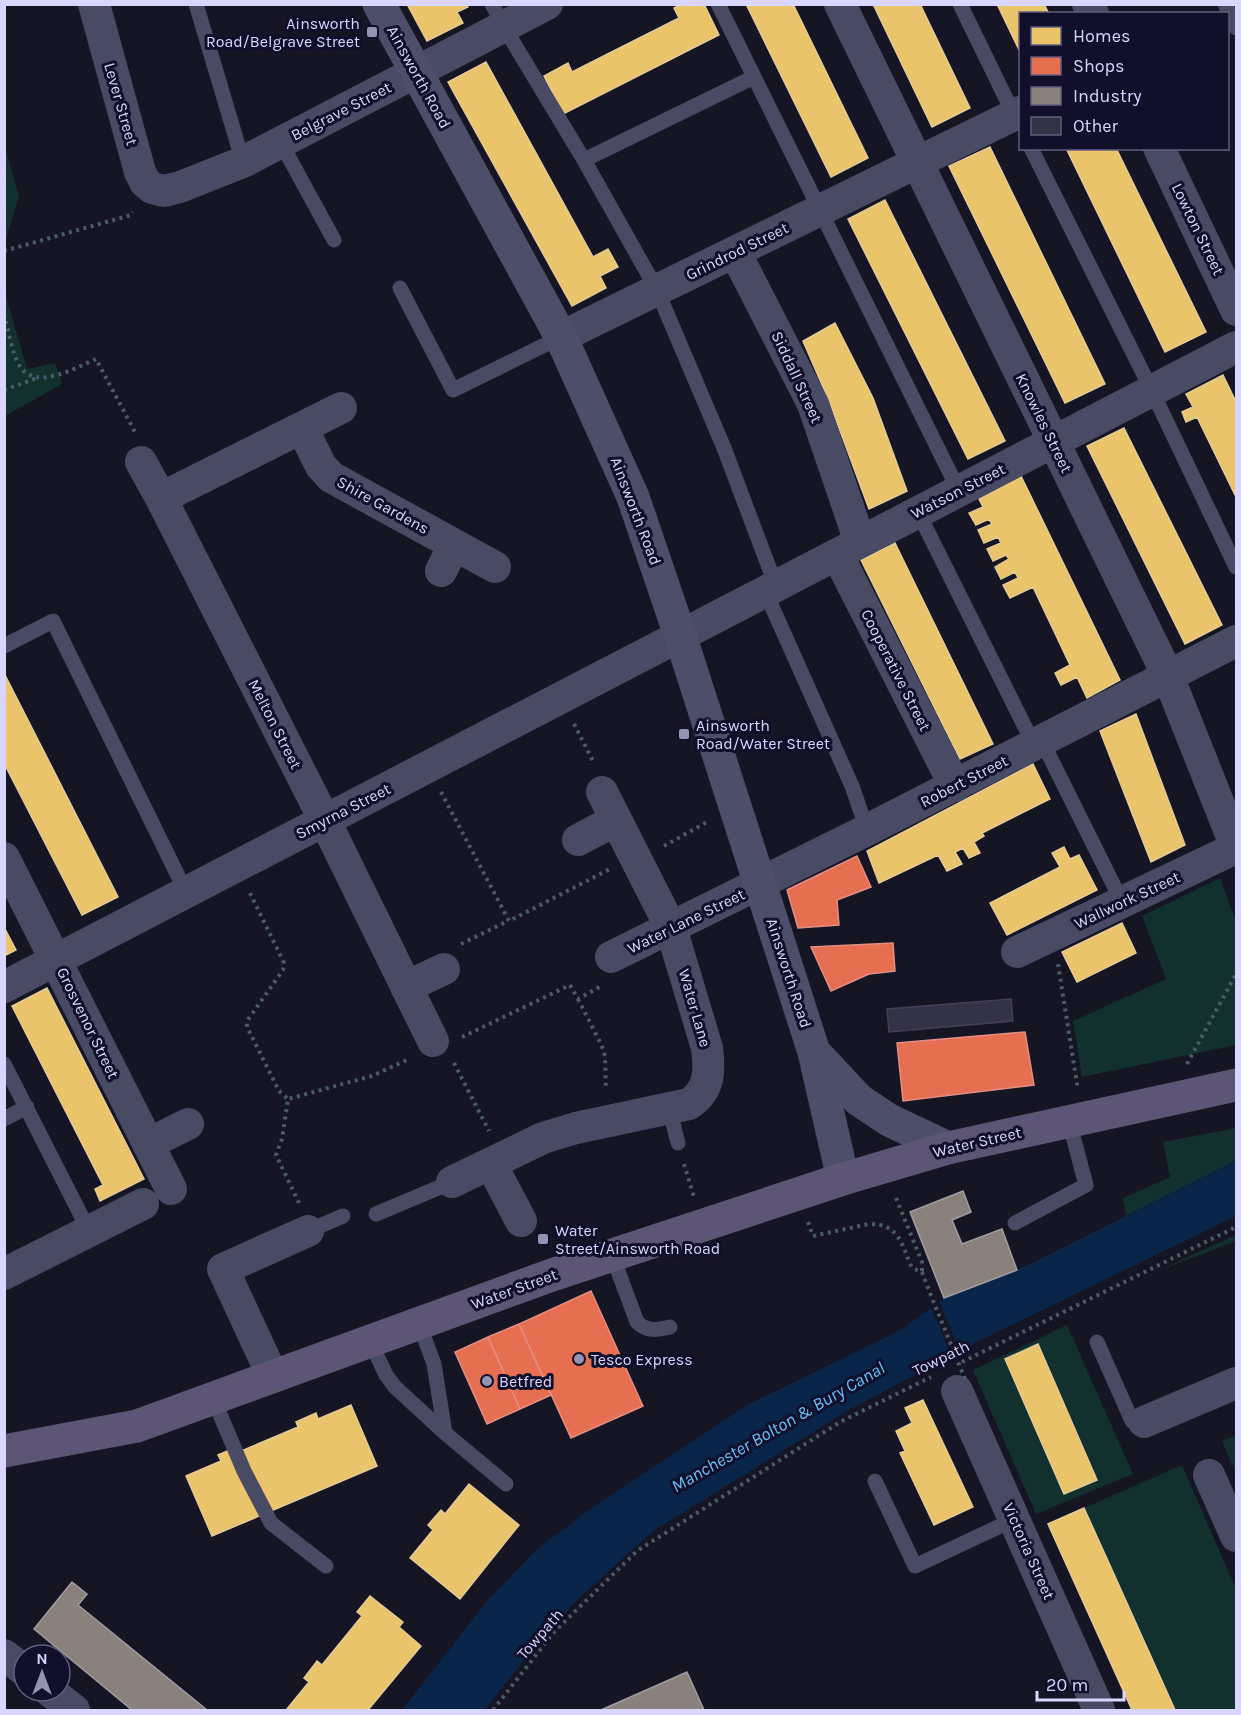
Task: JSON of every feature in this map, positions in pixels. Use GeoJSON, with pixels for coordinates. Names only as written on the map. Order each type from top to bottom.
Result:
{"type":"FeatureCollection","features":[{"type":"Feature","properties":{"kind":"main road","name":"Ainsworth Road"},"geometry":{"type":"LineString","coordinates":[[379,4],[561,337],[633,497],[680,635],[814,1052],[843,1179]]}},
{"type":"Feature","properties":{"kind":"main road","name":"Ainsworth Road"},"geometry":{"type":"LineString","coordinates":[[814,1052],[859,1100],[889,1120],[948,1148]]}},
{"type":"Feature","properties":{"kind":"main road","name":"Water Street"},"geometry":{"type":"LineString","coordinates":[[4,1451],[136,1426],[612,1255],[843,1179],[948,1148],[1236,1085]]}},
{"type":"Feature","properties":{"kind":"street","name":"Lever Street"},"geometry":{"type":"LineString","coordinates":[[94,4],[140,172],[145,182],[158,190]]}},
{"type":"Feature","properties":{"kind":"street","name":"Belgrave Street"},"geometry":{"type":"LineString","coordinates":[[158,190],[180,187],[243,162],[416,73],[498,16],[547,4]]}},
{"type":"Feature","properties":{"kind":"street","name":"Knowles Street"},"geometry":{"type":"LineString","coordinates":[[840,4],[1168,676],[1236,848]]}},
{"type":"Feature","properties":{"kind":"street","name":"Grindrod Street"},"geometry":{"type":"LineString","coordinates":[[561,337],[916,162],[1018,118]]}},
{"type":"Feature","properties":{"kind":"street","name":"Lowton Street"},"geometry":{"type":"LineString","coordinates":[[1160,150],[1236,310]]}},
{"type":"Feature","properties":{"kind":"street","name":"Siddall Street"},"geometry":{"type":"LineString","coordinates":[[735,252],[813,404],[849,548]]}},
{"type":"Feature","properties":{"kind":"street","name":"Watson Street"},"geometry":{"type":"LineString","coordinates":[[680,635],[1236,347]]}},
{"type":"Feature","properties":{"kind":"street"},"geometry":{"type":"LineString","coordinates":[[161,498],[341,408]]}},
{"type":"Feature","properties":{"kind":"street","name":"Shire Gardens"},"geometry":{"type":"LineString","coordinates":[[302,428],[321,466],[332,477],[448,558],[495,567]]}},
{"type":"Feature","properties":{"kind":"street","name":"Melton Street"},"geometry":{"type":"LineString","coordinates":[[141,462],[325,821],[406,987],[439,1043]]}},
{"type":"Feature","properties":{"kind":"street","name":"Cooperative Street"},"geometry":{"type":"LineString","coordinates":[[849,548],[955,786]]}},
{"type":"Feature","properties":{"kind":"street","name":"Smyrna Street"},"geometry":{"type":"LineString","coordinates":[[4,987],[680,635]]}},
{"type":"Feature","properties":{"kind":"street","name":"Robert Street"},"geometry":{"type":"LineString","coordinates":[[760,885],[1236,641]]}},
{"type":"Feature","properties":{"kind":"street","name":"Water Lane"},"geometry":{"type":"LineString","coordinates":[[452,1182],[543,1138],[576,1128],[689,1104],[699,1097],[705,1085],[710,1069],[707,1048],[671,928],[602,792]]}},
{"type":"Feature","properties":{"kind":"street"},"geometry":{"type":"LineString","coordinates":[[578,840],[616,820]]}},
{"type":"Feature","properties":{"kind":"street","name":"Wallwork Street"},"geometry":{"type":"LineString","coordinates":[[1017,952],[1236,848]]}},
{"type":"Feature","properties":{"kind":"street","name":"Grosvenor Street"},"geometry":{"type":"LineString","coordinates":[[4,858],[57,959],[171,1189]]}},
{"type":"Feature","properties":{"kind":"street","name":"Water Lane Street"},"geometry":{"type":"LineString","coordinates":[[611,957],[760,885]]}},
{"type":"Feature","properties":{"kind":"street"},"geometry":{"type":"LineString","coordinates":[[406,987],[444,969]]}},
{"type":"Feature","properties":{"kind":"street"},"geometry":{"type":"LineString","coordinates":[[148,1144],[188,1124]]}},
{"type":"Feature","properties":{"kind":"street"},"geometry":{"type":"LineString","coordinates":[[497,1161],[521,1221]]}},
{"type":"Feature","properties":{"kind":"street"},"geometry":{"type":"LineString","coordinates":[[4,1274],[143,1204]]}},
{"type":"Feature","properties":{"kind":"street"},"geometry":{"type":"LineString","coordinates":[[273,1377],[223,1269],[310,1230]]}},
{"type":"Feature","properties":{"kind":"street","name":"Victoria Street"},"geometry":{"type":"LineString","coordinates":[[954,1377],[1099,1710]]}},
{"type":"Feature","properties":{"kind":"street"},"geometry":{"type":"LineString","coordinates":[[1144,1422],[1236,1383]]}},
{"type":"Feature","properties":{"kind":"street"},"geometry":{"type":"LineString","coordinates":[[1209,1475],[1236,1536]]}},
{"type":"Feature","properties":{"kind":"lane"},"geometry":{"type":"LineString","coordinates":[[196,4],[243,162]]}},
{"type":"Feature","properties":{"kind":"lane"},"geometry":{"type":"LineString","coordinates":[[718,4],[958,491]]}},
{"type":"Feature","properties":{"kind":"lane"},"geometry":{"type":"LineString","coordinates":[[960,4],[1018,118]]}},
{"type":"Feature","properties":{"kind":"lane"},"geometry":{"type":"LineString","coordinates":[[1229,13],[1236,28]]}},
{"type":"Feature","properties":{"kind":"lane"},"geometry":{"type":"LineString","coordinates":[[498,16],[584,160],[657,291],[724,448],[770,588],[852,786],[867,830]]}},
{"type":"Feature","properties":{"kind":"lane"},"geometry":{"type":"LineString","coordinates":[[584,160],[754,77]]}},
{"type":"Feature","properties":{"kind":"lane"},"geometry":{"type":"LineString","coordinates":[[281,143],[334,240]]}},
{"type":"Feature","properties":{"kind":"lane"},"geometry":{"type":"LineString","coordinates":[[1032,150],[1152,391],[1236,567]]}},
{"type":"Feature","properties":{"kind":"lane","name":"Grindrod Street"},"geometry":{"type":"LineString","coordinates":[[400,288],[453,390],[561,337]]}},
{"type":"Feature","properties":{"kind":"lane"},"geometry":{"type":"LineString","coordinates":[[918,512],[1122,902]]}},
{"type":"Feature","properties":{"kind":"lane"},"geometry":{"type":"LineString","coordinates":[[4,646],[52,621],[186,892]]}},
{"type":"Feature","properties":{"kind":"lane"},"geometry":{"type":"LineString","coordinates":[[4,1064],[89,1231]]}},
{"type":"Feature","properties":{"kind":"lane"},"geometry":{"type":"LineString","coordinates":[[4,1119],[27,1107]]}},
{"type":"Feature","properties":{"kind":"lane"},"geometry":{"type":"LineString","coordinates":[[669,1108],[678,1143]]}},
{"type":"Feature","properties":{"kind":"lane"},"geometry":{"type":"LineString","coordinates":[[1015,1223],[1086,1185],[1076,1120]]}},
{"type":"Feature","properties":{"kind":"lane"},"geometry":{"type":"LineString","coordinates":[[376,1214],[452,1182]]}},
{"type":"Feature","properties":{"kind":"lane"},"geometry":{"type":"LineString","coordinates":[[310,1230],[343,1216]]}},
{"type":"Feature","properties":{"kind":"lane"},"geometry":{"type":"LineString","coordinates":[[612,1255],[637,1322],[647,1329],[670,1327]]}},
{"type":"Feature","properties":{"kind":"lane"},"geometry":{"type":"LineString","coordinates":[[419,1323],[434,1364],[445,1433]]}},
{"type":"Feature","properties":{"kind":"lane"},"geometry":{"type":"LineString","coordinates":[[370,1341],[386,1375],[395,1387],[506,1484]]}},
{"type":"Feature","properties":{"kind":"lane"},"geometry":{"type":"LineString","coordinates":[[1097,1342],[1132,1421],[1138,1425],[1144,1422]]}},
{"type":"Feature","properties":{"kind":"lane"},"geometry":{"type":"LineString","coordinates":[[213,1398],[244,1471],[271,1524],[326,1566]]}},
{"type":"Feature","properties":{"kind":"lane"},"geometry":{"type":"LineString","coordinates":[[875,1480],[915,1566],[1015,1519]]}},
{"type":"Feature","properties":{"kind":"path"},"geometry":{"type":"LineString","coordinates":[[4,251],[131,215],[158,190]]}},
{"type":"Feature","properties":{"kind":"path"},"geometry":{"type":"LineString","coordinates":[[4,315],[18,364],[26,373],[37,377],[52,377],[96,359],[139,441],[141,462]]}},
{"type":"Feature","properties":{"kind":"path"},"geometry":{"type":"LineString","coordinates":[[4,390],[37,377]]}},
{"type":"Feature","properties":{"kind":"path"},"geometry":{"type":"LineString","coordinates":[[561,698],[602,779],[602,792]]}},
{"type":"Feature","properties":{"kind":"path"},"geometry":{"type":"LineString","coordinates":[[428,767],[508,921]]}},
{"type":"Feature","properties":{"kind":"path"},"geometry":{"type":"LineString","coordinates":[[444,969],[446,952],[636,859],[735,806]]}},
{"type":"Feature","properties":{"kind":"path"},"geometry":{"type":"LineString","coordinates":[[237,866],[284,963],[283,970],[248,1021],[248,1028],[279,1091],[288,1100]]}},
{"type":"Feature","properties":{"kind":"path"},"geometry":{"type":"LineString","coordinates":[[1046,939],[1058,962],[1076,1120]]}},
{"type":"Feature","properties":{"kind":"path"},"geometry":{"type":"LineString","coordinates":[[578,999],[620,976],[611,957]]}},
{"type":"Feature","properties":{"kind":"path"},"geometry":{"type":"LineString","coordinates":[[1192,1095],[1187,1065],[1236,974]]}},
{"type":"Feature","properties":{"kind":"path"},"geometry":{"type":"LineString","coordinates":[[288,1100],[372,1076],[439,1043],[570,986],[605,1056],[607,1122]]}},
{"type":"Feature","properties":{"kind":"path"},"geometry":{"type":"LineString","coordinates":[[439,1043],[497,1161]]}},
{"type":"Feature","properties":{"kind":"path"},"geometry":{"type":"LineString","coordinates":[[288,1100],[282,1139],[276,1155],[310,1230]]}},
{"type":"Feature","properties":{"kind":"path"},"geometry":{"type":"LineString","coordinates":[[678,1143],[702,1226]]}},
{"type":"Feature","properties":{"kind":"path"},"geometry":{"type":"LineString","coordinates":[[798,1194],[813,1236],[869,1224],[885,1225],[896,1233],[912,1268],[922,1272]]}},
{"type":"Feature","properties":{"kind":"path"},"geometry":{"type":"LineString","coordinates":[[896,1198],[922,1262],[922,1272],[954,1377]]}},
{"type":"Feature","properties":{"kind":"path","name":"Towpath"},"geometry":{"type":"LineString","coordinates":[[493,1710],[554,1632],[637,1551],[840,1422],[954,1377],[1236,1227]]}},
{"type":"Feature","properties":{"kind":"green space"},"geometry":{"type":"Polygon","coordinates":[[[5,147],[19,196],[4,242],[5,147]]]}},
{"type":"Feature","properties":{"kind":"green space"},"geometry":{"type":"Polygon","coordinates":[[[5,273],[7,300],[27,369],[55,363],[62,384],[5,416],[5,273]]]}},
{"type":"Feature","properties":{"kind":"green space"},"geometry":{"type":"Polygon","coordinates":[[[1220,878],[1236,921],[1236,1045],[1082,1077],[1073,1021],[1166,979],[1142,916],[1220,878]]]}},
{"type":"Feature","properties":{"kind":"green space"},"geometry":{"type":"Polygon","coordinates":[[[1236,1128],[1236,1161],[1126,1216],[1123,1198],[1170,1177],[1163,1142],[1236,1128]]]}},
{"type":"Feature","properties":{"kind":"green space"},"geometry":{"type":"Polygon","coordinates":[[[1236,1235],[1236,1241],[1155,1272],[1236,1235]]]}},
{"type":"Feature","properties":{"kind":"green space"},"geometry":{"type":"Polygon","coordinates":[[[1067,1325],[1133,1474],[1036,1514],[973,1370],[1067,1325]],[[1037,1344],[1005,1359],[1064,1494],[1097,1479],[1037,1344]]]}},
{"type":"Feature","properties":{"kind":"green space"},"geometry":{"type":"Polygon","coordinates":[[[1236,1435],[1236,1473],[1222,1441],[1236,1435]]]}},
{"type":"Feature","properties":{"kind":"green space"},"geometry":{"type":"Polygon","coordinates":[[[1182,1465],[1236,1589],[1236,1710],[1175,1710],[1084,1508],[1182,1465]]]}},
{"type":"Feature","properties":{"kind":"water","name":"Manchester Bolton & Bury Canal"},"geometry":{"type":"Polygon","coordinates":[[[1236,1161],[1236,1216],[981,1340],[847,1411],[652,1532],[576,1601],[520,1665],[485,1710],[402,1710],[487,1601],[536,1550],[593,1507],[749,1404],[901,1330],[944,1298],[1018,1270],[1236,1161]]]}},
{"type":"Feature","properties":{"kind":"pier"},"geometry":{"type":"Polygon","coordinates":[[[938,1299],[961,1354],[953,1359],[930,1305],[938,1299]]]}},
{"type":"Feature","properties":{"kind":"building: Homes"},"geometry":{"type":"Polygon","coordinates":[[[407,4],[466,4],[468,7],[457,12],[463,23],[427,41],[407,4]]]}},
{"type":"Feature","properties":{"kind":"building: Homes"},"geometry":{"type":"Polygon","coordinates":[[[682,4],[704,4],[719,35],[563,114],[544,76],[568,63],[572,72],[679,18],[674,8],[682,4]]]}},
{"type":"Feature","properties":{"kind":"building: Homes"},"geometry":{"type":"Polygon","coordinates":[[[746,4],[793,4],[868,158],[831,177],[746,4]]]}},
{"type":"Feature","properties":{"kind":"building: Homes"},"geometry":{"type":"Polygon","coordinates":[[[873,4],[920,4],[970,108],[932,127],[873,4]]]}},
{"type":"Feature","properties":{"kind":"building: Homes"},"geometry":{"type":"Polygon","coordinates":[[[997,4],[1044,4],[1048,12],[1019,12],[1019,50],[997,4]]]}},
{"type":"Feature","properties":{"kind":"building: Homes"},"geometry":{"type":"Polygon","coordinates":[[[486,62],[593,257],[608,249],[618,267],[600,276],[606,288],[572,306],[448,82],[486,62]]]}},
{"type":"Feature","properties":{"kind":"building: Homes"},"geometry":{"type":"Polygon","coordinates":[[[990,147],[1105,384],[1065,403],[949,166],[990,147]]]}},
{"type":"Feature","properties":{"kind":"building: Homes"},"geometry":{"type":"Polygon","coordinates":[[[1067,150],[1117,150],[1206,332],[1165,352],[1067,150]]]}},
{"type":"Feature","properties":{"kind":"building: Homes"},"geometry":{"type":"Polygon","coordinates":[[[885,200],[1005,441],[968,459],[848,219],[885,200]]]}},
{"type":"Feature","properties":{"kind":"building: Homes"},"geometry":{"type":"Polygon","coordinates":[[[835,323],[873,398],[907,491],[869,509],[829,401],[803,341],[835,323]]]}},
{"type":"Feature","properties":{"kind":"building: Homes"},"geometry":{"type":"Polygon","coordinates":[[[1223,375],[1236,402],[1236,497],[1197,417],[1186,422],[1182,412],[1193,407],[1186,394],[1223,375]]]}},
{"type":"Feature","properties":{"kind":"building: Homes"},"geometry":{"type":"Polygon","coordinates":[[[1124,428],[1222,625],[1185,644],[1087,446],[1124,428]]]}},
{"type":"Feature","properties":{"kind":"building: Homes"},"geometry":{"type":"Polygon","coordinates":[[[1021,476],[1120,680],[1087,698],[1077,677],[1061,685],[1055,673],[1070,665],[1033,587],[1010,598],[1003,585],[1018,578],[1015,572],[1001,579],[995,567],[1009,559],[1006,555],[993,561],[987,549],[1001,543],[998,537],[984,543],[978,530],[992,524],[989,519],[976,525],[969,513],[983,507],[979,499],[1021,476]]]}},
{"type":"Feature","properties":{"kind":"building: Homes"},"geometry":{"type":"Polygon","coordinates":[[[895,543],[993,744],[960,759],[861,560],[895,543]]]}},
{"type":"Feature","properties":{"kind":"building: Homes"},"geometry":{"type":"Polygon","coordinates":[[[4,673],[118,897],[82,915],[4,763],[4,673]]]}},
{"type":"Feature","properties":{"kind":"building: Homes"},"geometry":{"type":"Polygon","coordinates":[[[1136,714],[1185,845],[1151,862],[1100,731],[1136,714]]]}},
{"type":"Feature","properties":{"kind":"building: Homes"},"geometry":{"type":"Polygon","coordinates":[[[1033,764],[1050,799],[982,833],[984,836],[974,842],[980,853],[969,858],[963,848],[955,852],[962,864],[947,871],[938,855],[879,883],[867,851],[1033,764]]]}},
{"type":"Feature","properties":{"kind":"building: Homes"},"geometry":{"type":"Polygon","coordinates":[[[1064,847],[1070,859],[1079,855],[1097,890],[1007,935],[990,903],[1060,867],[1052,853],[1064,847]]]}},
{"type":"Feature","properties":{"kind":"building: Homes"},"geometry":{"type":"Polygon","coordinates":[[[1122,923],[1136,953],[1077,982],[1062,952],[1122,923]]]}},
{"type":"Feature","properties":{"kind":"building: Homes"},"geometry":{"type":"Polygon","coordinates":[[[4,927],[16,950],[4,956],[4,927]]]}},
{"type":"Feature","properties":{"kind":"building: Homes"},"geometry":{"type":"Polygon","coordinates":[[[47,988],[144,1179],[100,1201],[95,1189],[103,1185],[12,1006],[47,988]]]}},
{"type":"Feature","properties":{"kind":"building: Homes"},"geometry":{"type":"Polygon","coordinates":[[[1038,1344],[1097,1480],[1064,1494],[1005,1359],[1038,1344]]]}},
{"type":"Feature","properties":{"kind":"building: Homes"},"geometry":{"type":"Polygon","coordinates":[[[923,1400],[973,1507],[934,1525],[900,1453],[905,1451],[896,1431],[912,1423],[905,1408],[923,1400]]]}},
{"type":"Feature","properties":{"kind":"building: Homes"},"geometry":{"type":"Polygon","coordinates":[[[351,1405],[377,1466],[212,1536],[186,1476],[221,1461],[218,1455],[237,1447],[239,1452],[298,1427],[296,1422],[316,1413],[318,1419],[351,1405]]]}},
{"type":"Feature","properties":{"kind":"building: Homes"},"geometry":{"type":"Polygon","coordinates":[[[469,1484],[519,1525],[460,1599],[410,1558],[433,1530],[428,1525],[441,1510],[445,1514],[469,1484]]]}},
{"type":"Feature","properties":{"kind":"building: Homes"},"geometry":{"type":"Polygon","coordinates":[[[1084,1508],[1175,1710],[1132,1710],[1048,1524],[1084,1508]]]}},
{"type":"Feature","properties":{"kind":"building: Homes"},"geometry":{"type":"Polygon","coordinates":[[[370,1596],[403,1622],[399,1627],[421,1646],[368,1710],[288,1710],[309,1682],[304,1678],[317,1661],[322,1665],[362,1616],[357,1612],[370,1596]]]}},
{"type":"Feature","properties":{"kind":"building: Shops"},"geometry":{"type":"Polygon","coordinates":[[[857,856],[871,887],[837,900],[839,925],[798,928],[787,890],[857,856]]]}},
{"type":"Feature","properties":{"kind":"building: Shops"},"geometry":{"type":"Polygon","coordinates":[[[893,943],[895,971],[869,974],[831,991],[811,947],[893,943]]]}},
{"type":"Feature","properties":{"kind":"building: Shops"},"geometry":{"type":"Polygon","coordinates":[[[1025,1032],[1034,1085],[903,1101],[897,1043],[1025,1032]]]}},
{"type":"Feature","properties":{"kind":"building: Shops","name":"Tesco Express"},"geometry":{"type":"Polygon","coordinates":[[[591,1291],[643,1406],[571,1438],[519,1324],[591,1291]]]}},
{"type":"Feature","properties":{"kind":"building: Shops"},"geometry":{"type":"Polygon","coordinates":[[[519,1324],[551,1395],[520,1409],[488,1337],[519,1324]]]}},
{"type":"Feature","properties":{"kind":"building: Shops","name":"Betfred"},"geometry":{"type":"Polygon","coordinates":[[[488,1337],[520,1409],[487,1424],[455,1352],[488,1337]]]}},
{"type":"Feature","properties":{"kind":"building: Industry"},"geometry":{"type":"Polygon","coordinates":[[[963,1191],[971,1212],[952,1220],[962,1244],[1002,1229],[1017,1270],[944,1298],[910,1212],[963,1191]]]}},
{"type":"Feature","properties":{"kind":"building: Industry"},"geometry":{"type":"Polygon","coordinates":[[[72,1582],[87,1594],[78,1605],[207,1710],[132,1710],[72,1660],[72,1643],[51,1643],[34,1629],[72,1582]]]}},
{"type":"Feature","properties":{"kind":"building: Industry"},"geometry":{"type":"Polygon","coordinates":[[[687,1672],[704,1710],[601,1710],[687,1672]]]}},
{"type":"Feature","properties":{"kind":"building: Other"},"geometry":{"type":"Polygon","coordinates":[[[1011,999],[1013,1021],[889,1032],[887,1009],[1011,999]]]}},
{"type":"Feature","properties":{"kind":"place","name":"Ainsworth Road/Belgrave Street"},"geometry":{"type":"Point","coordinates":[372,32]}},
{"type":"Feature","properties":{"kind":"place","name":"Ainsworth Road/Water Street"},"geometry":{"type":"Point","coordinates":[684,734]}},
{"type":"Feature","properties":{"kind":"place","name":"Water Street/Ainsworth Road"},"geometry":{"type":"Point","coordinates":[543,1239]}},
{"type":"Feature","properties":{"kind":"place","name":"Tesco Express"},"geometry":{"type":"Point","coordinates":[579,1359]}},
{"type":"Feature","properties":{"kind":"place","name":"Betfred"},"geometry":{"type":"Point","coordinates":[487,1381]}}]}
